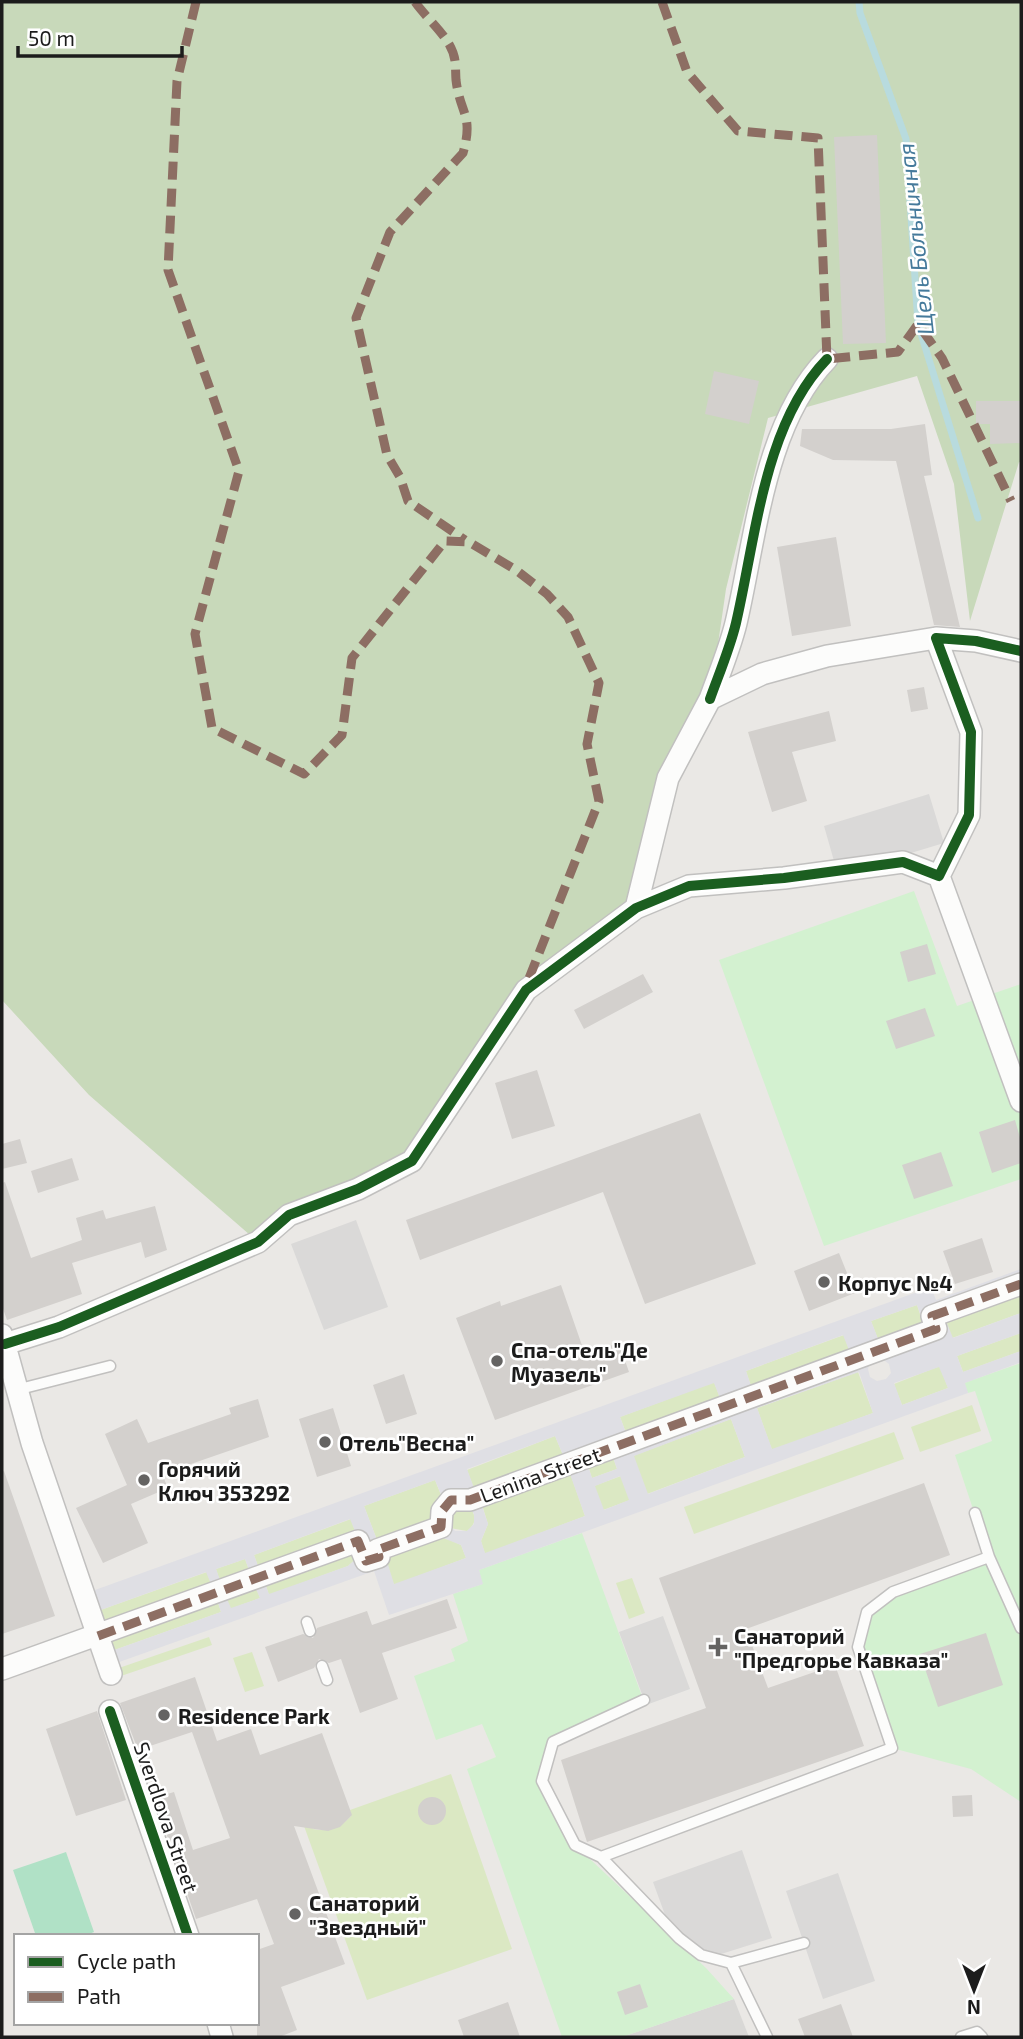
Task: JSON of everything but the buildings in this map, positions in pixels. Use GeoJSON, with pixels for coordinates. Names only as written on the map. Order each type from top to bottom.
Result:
{"type":"FeatureCollection","features":[{"type":"Feature","properties":{"kind":"street"},"geometry":{"type":"LineString","coordinates":[[636,908],[668,778],[710,699],[735,627],[783,424],[811,376],[827,359]]}},
{"type":"Feature","properties":{"kind":"street"},"geometry":{"type":"LineString","coordinates":[[710,699],[762,674],[827,656],[936,638],[1021,651]]}},
{"type":"Feature","properties":{"kind":"street"},"geometry":{"type":"LineString","coordinates":[[936,638],[971,733],[969,815],[939,876],[1021,1101]]}},
{"type":"Feature","properties":{"kind":"street"},"geometry":{"type":"LineString","coordinates":[[111,1674],[9,1393],[3,1340],[59,1327],[258,1242],[289,1215],[358,1189],[412,1161],[526,990],[636,908],[689,886],[785,878],[903,862],[939,876]]}},
{"type":"Feature","properties":{"kind":"street","name":"Lenina Street"},"geometry":{"type":"LineString","coordinates":[[2,1669],[358,1542],[366,1561],[379,1557],[377,1550],[441,1527],[442,1511],[455,1498],[470,1500],[936,1329],[932,1317],[1021,1284]]}},
{"type":"Feature","properties":{"kind":"street","name":"Sverdlova Street"},"geometry":{"type":"LineString","coordinates":[[110,1711],[187,1934]]}},
{"type":"Feature","properties":{"kind":"lane"},"geometry":{"type":"LineString","coordinates":[[9,1393],[110,1366]]}},
{"type":"Feature","properties":{"kind":"lane"},"geometry":{"type":"LineString","coordinates":[[975,1513],[989,1557],[1021,1628]]}},
{"type":"Feature","properties":{"kind":"lane"},"geometry":{"type":"LineString","coordinates":[[601,1857],[892,1748],[859,1647],[867,1612],[893,1592],[989,1557]]}},
{"type":"Feature","properties":{"kind":"lane"},"geometry":{"type":"LineString","coordinates":[[322,1665],[327,1680]]}},
{"type":"Feature","properties":{"kind":"lane"},"geometry":{"type":"LineString","coordinates":[[644,1700],[553,1742],[542,1781],[575,1845],[601,1857],[679,1938],[702,1952],[731,1964],[804,1943]]}},
{"type":"Feature","properties":{"kind":"lane"},"geometry":{"type":"LineString","coordinates":[[731,1964],[768,2037]]}},
{"type":"Feature","properties":{"kind":"lane"},"geometry":{"type":"LineString","coordinates":[[961,2037],[977,2032],[982,2037]]}},
{"type":"Feature","properties":{"kind":"shaded area"},"geometry":{"type":"Polygon","coordinates":[[[929,794],[944,843],[838,875],[824,826],[929,794]]]}},
{"type":"Feature","properties":{"kind":"shaded area"},"geometry":{"type":"Polygon","coordinates":[[[356,1220],[388,1307],[324,1330],[291,1244],[356,1220]]]}},
{"type":"Feature","properties":{"kind":"shaded area"},"geometry":{"type":"Polygon","coordinates":[[[1021,1269],[1021,1294],[946,1321],[953,1338],[1021,1313],[1021,1333],[957,1356],[963,1372],[1021,1351],[1021,1362],[965,1383],[968,1393],[479,1570],[483,1584],[389,1615],[374,1571],[108,1666],[84,1594],[931,1287],[936,1300],[1021,1269]],[[917,1305],[871,1321],[879,1341],[924,1325],[917,1305]],[[843,1335],[746,1371],[751,1386],[849,1350],[843,1335]],[[881,1358],[869,1365],[870,1377],[877,1381],[886,1379],[891,1373],[889,1364],[881,1358]],[[939,1367],[894,1383],[902,1405],[948,1388],[939,1367]],[[859,1372],[757,1408],[772,1449],[873,1413],[859,1372]],[[714,1383],[620,1417],[626,1433],[720,1398],[714,1383]],[[731,1419],[634,1456],[648,1494],[745,1457],[731,1419]],[[555,1436],[467,1469],[474,1488],[563,1455],[555,1436]],[[613,1457],[588,1466],[592,1478],[617,1469],[613,1457]],[[570,1474],[482,1506],[488,1524],[481,1541],[485,1553],[585,1516],[570,1474]],[[620,1476],[595,1486],[604,1510],[629,1500],[620,1476]],[[435,1480],[364,1506],[377,1540],[434,1519],[443,1499],[435,1480]],[[457,1505],[447,1523],[455,1531],[467,1531],[474,1524],[474,1514],[471,1509],[457,1505]],[[350,1519],[254,1555],[258,1566],[355,1531],[350,1519]],[[443,1538],[386,1558],[394,1584],[466,1558],[461,1545],[443,1538]],[[344,1555],[265,1584],[269,1594],[348,1566],[359,1556],[344,1555]],[[245,1559],[216,1569],[220,1580],[249,1570],[245,1559]],[[206,1572],[95,1612],[100,1625],[211,1584],[206,1572]],[[255,1587],[226,1597],[231,1608],[260,1598],[255,1587]],[[217,1600],[102,1641],[106,1653],[221,1612],[217,1600]]]}},
{"type":"Feature","properties":{"kind":"shaded area"},"geometry":{"type":"Polygon","coordinates":[[[663,1616],[690,1689],[646,1705],[619,1632],[663,1616]]]}},
{"type":"Feature","properties":{"kind":"shaded area"},"geometry":{"type":"Polygon","coordinates":[[[742,1850],[772,1938],[718,1955],[694,1945],[668,1923],[653,1882],[742,1850]]]}},
{"type":"Feature","properties":{"kind":"shaded area"},"geometry":{"type":"Polygon","coordinates":[[[838,1873],[875,1981],[823,1999],[786,1891],[838,1873]]]}},
{"type":"Feature","properties":{"kind":"shaded area"},"geometry":{"type":"Polygon","coordinates":[[[734,1999],[749,2037],[622,2037],[734,1999]]]}},
{"type":"Feature","properties":{"kind":"green space"},"geometry":{"type":"Polygon","coordinates":[[[2,2],[1021,2],[1021,463],[1019,462],[970,621],[954,484],[917,376],[768,418],[726,589],[710,699],[668,778],[636,908],[526,990],[412,1161],[258,1242],[89,1095],[2,1000],[2,2]]]}},
{"type":"Feature","properties":{"kind":"green space"},"geometry":{"type":"Polygon","coordinates":[[[914,891],[957,1006],[1021,984],[1021,1179],[824,1246],[719,960],[914,891]]]}},
{"type":"Feature","properties":{"kind":"green space"},"geometry":{"type":"Polygon","coordinates":[[[1021,1294],[1021,1313],[952,1338],[946,1321],[1021,1294]]]}},
{"type":"Feature","properties":{"kind":"green space"},"geometry":{"type":"Polygon","coordinates":[[[917,1305],[924,1326],[879,1342],[871,1321],[917,1305]]]}},
{"type":"Feature","properties":{"kind":"green space"},"geometry":{"type":"Polygon","coordinates":[[[1021,1333],[1021,1351],[963,1372],[957,1356],[1021,1333]]]}},
{"type":"Feature","properties":{"kind":"green space"},"geometry":{"type":"Polygon","coordinates":[[[844,1335],[849,1350],[751,1386],[746,1371],[844,1335]]]}},
{"type":"Feature","properties":{"kind":"green space"},"geometry":{"type":"Polygon","coordinates":[[[1021,1363],[1021,1802],[971,1769],[892,1748],[867,1679],[858,1645],[863,1626],[874,1609],[889,1596],[929,1577],[989,1557],[955,1455],[992,1441],[975,1391],[968,1393],[964,1383],[1021,1363]]]}},
{"type":"Feature","properties":{"kind":"green space"},"geometry":{"type":"Polygon","coordinates":[[[940,1366],[948,1388],[902,1405],[894,1384],[940,1366]]]}},
{"type":"Feature","properties":{"kind":"green space"},"geometry":{"type":"Polygon","coordinates":[[[858,1372],[873,1413],[772,1450],[757,1408],[858,1372]]]}},
{"type":"Feature","properties":{"kind":"green space"},"geometry":{"type":"Polygon","coordinates":[[[714,1382],[720,1398],[626,1433],[620,1417],[714,1382]]]}},
{"type":"Feature","properties":{"kind":"green space"},"geometry":{"type":"Polygon","coordinates":[[[972,1405],[981,1431],[920,1452],[911,1427],[972,1405]]]}},
{"type":"Feature","properties":{"kind":"green space"},"geometry":{"type":"Polygon","coordinates":[[[731,1419],[745,1457],[647,1494],[633,1456],[731,1419]]]}},
{"type":"Feature","properties":{"kind":"green space"},"geometry":{"type":"Polygon","coordinates":[[[894,1432],[904,1459],[694,1534],[684,1507],[894,1432]]]}},
{"type":"Feature","properties":{"kind":"green space"},"geometry":{"type":"Polygon","coordinates":[[[555,1436],[563,1455],[474,1489],[467,1470],[555,1436]]]}},
{"type":"Feature","properties":{"kind":"green space"},"geometry":{"type":"Polygon","coordinates":[[[613,1457],[617,1469],[592,1478],[588,1466],[613,1457]]]}},
{"type":"Feature","properties":{"kind":"green space"},"geometry":{"type":"Polygon","coordinates":[[[570,1473],[585,1516],[485,1554],[481,1541],[488,1524],[482,1505],[570,1473]]]}},
{"type":"Feature","properties":{"kind":"green space"},"geometry":{"type":"Polygon","coordinates":[[[621,1476],[630,1500],[603,1510],[594,1486],[621,1476]]]}},
{"type":"Feature","properties":{"kind":"green space"},"geometry":{"type":"Polygon","coordinates":[[[435,1480],[443,1500],[434,1519],[377,1540],[364,1506],[435,1480]]]}},
{"type":"Feature","properties":{"kind":"green space"},"geometry":{"type":"Polygon","coordinates":[[[453,1508],[471,1509],[474,1521],[467,1531],[450,1528],[453,1508]]]}},
{"type":"Feature","properties":{"kind":"green space"},"geometry":{"type":"Polygon","coordinates":[[[351,1519],[355,1531],[258,1566],[254,1555],[351,1519]]]}},
{"type":"Feature","properties":{"kind":"green space"},"geometry":{"type":"Polygon","coordinates":[[[582,1533],[643,1699],[553,1742],[542,1781],[575,1845],[706,1968],[734,1999],[622,2037],[562,2037],[467,1769],[496,1757],[482,1724],[436,1740],[414,1676],[455,1661],[451,1649],[468,1641],[453,1594],[482,1584],[479,1570],[582,1533]]]}},
{"type":"Feature","properties":{"kind":"green space"},"geometry":{"type":"Polygon","coordinates":[[[443,1537],[461,1545],[466,1558],[394,1585],[385,1558],[443,1537]]]}},
{"type":"Feature","properties":{"kind":"green space"},"geometry":{"type":"Polygon","coordinates":[[[344,1555],[359,1556],[348,1566],[269,1595],[265,1583],[344,1555]]]}},
{"type":"Feature","properties":{"kind":"green space"},"geometry":{"type":"Polygon","coordinates":[[[245,1559],[249,1570],[220,1581],[216,1569],[245,1559]]]}},
{"type":"Feature","properties":{"kind":"green space"},"geometry":{"type":"Polygon","coordinates":[[[207,1572],[211,1584],[100,1625],[95,1612],[207,1572]]]}},
{"type":"Feature","properties":{"kind":"green space"},"geometry":{"type":"Polygon","coordinates":[[[632,1578],[645,1613],[629,1619],[616,1583],[632,1578]]]}},
{"type":"Feature","properties":{"kind":"green space"},"geometry":{"type":"Polygon","coordinates":[[[256,1587],[260,1598],[230,1609],[226,1597],[256,1587]]]}},
{"type":"Feature","properties":{"kind":"green space"},"geometry":{"type":"Polygon","coordinates":[[[217,1599],[221,1612],[106,1653],[102,1641],[217,1599]]]}},
{"type":"Feature","properties":{"kind":"green space"},"geometry":{"type":"Polygon","coordinates":[[[209,1637],[212,1645],[118,1677],[116,1669],[209,1637]]]}},
{"type":"Feature","properties":{"kind":"green space"},"geometry":{"type":"Polygon","coordinates":[[[252,1652],[264,1686],[245,1692],[233,1658],[252,1652]]]}},
{"type":"Feature","properties":{"kind":"green space"},"geometry":{"type":"Polygon","coordinates":[[[451,1774],[512,1949],[367,2000],[304,1826],[311,1824],[313,1829],[319,1830],[334,1828],[351,1816],[350,1810],[451,1774]]]}},
{"type":"Feature","properties":{"kind":"green space"},"geometry":{"type":"Polygon","coordinates":[[[66,1852],[94,1932],[35,1934],[13,1870],[66,1852]]]}},
{"type":"Feature","properties":{"kind":"waterway","name":"Щель Больничная"},"geometry":{"type":"LineString","coordinates":[[859,2],[860,13],[906,139],[918,324],[978,518]]}},
{"type":"Feature","properties":{"kind":"marked path"},"geometry":{"type":"LineString","coordinates":[[196,2],[177,81],[168,270],[239,471],[195,634],[212,728],[304,774],[342,735],[352,658],[445,541],[469,542],[516,570],[547,594],[568,617],[599,683],[587,744],[599,801],[526,986]]}},
{"type":"Feature","properties":{"kind":"marked path"},"geometry":{"type":"LineString","coordinates":[[415,2],[445,38],[453,53],[458,91],[467,122],[466,140],[463,153],[390,232],[356,318],[387,455],[400,477],[408,501],[465,540]]}},
{"type":"Feature","properties":{"kind":"marked path"},"geometry":{"type":"LineString","coordinates":[[662,2],[687,72],[738,131],[818,138],[827,359],[898,352],[918,324],[942,358],[1011,501]]}},
{"type":"Feature","properties":{"kind":"marked path"},"geometry":{"type":"LineString","coordinates":[[98,1636],[358,1541],[366,1561],[379,1557],[377,1550],[441,1527],[442,1511],[451,1500],[470,1500],[936,1329],[932,1316],[1021,1284]]}},
{"type":"Feature","properties":{"kind":"cycle path"},"geometry":{"type":"LineString","coordinates":[[710,699],[734,632],[765,483],[776,448],[806,385],[827,359]]}},
{"type":"Feature","properties":{"kind":"cycle path"},"geometry":{"type":"LineString","coordinates":[[5,1344],[59,1327],[258,1242],[289,1215],[358,1189],[412,1161],[526,990],[636,908],[689,886],[784,878],[903,862],[939,876],[969,815],[971,732],[936,638],[976,641],[1021,651]]}},
{"type":"Feature","properties":{"kind":"cycle path"},"geometry":{"type":"LineString","coordinates":[[110,1711],[187,1934]]}},
{"type":"Feature","properties":{"kind":"place","name":"Корпус №4"},"geometry":{"type":"Point","coordinates":[824,1282]}},
{"type":"Feature","properties":{"kind":"place","name":"Спа-отель\"Де Муазель\""},"geometry":{"type":"Point","coordinates":[497,1361]}},
{"type":"Feature","properties":{"kind":"place","name":"Отель\"Весна\""},"geometry":{"type":"Point","coordinates":[325,1442]}},
{"type":"Feature","properties":{"kind":"place","name":"Горячий Ключ 353292"},"geometry":{"type":"Point","coordinates":[144,1480]}},
{"type":"Feature","properties":{"kind":"place","name":"Санаторий \"Предгорье Кавказа\""},"geometry":{"type":"Point","coordinates":[718,1647]}},
{"type":"Feature","properties":{"kind":"place","name":"Residence Park"},"geometry":{"type":"Point","coordinates":[164,1715]}},
{"type":"Feature","properties":{"kind":"place","name":"Санаторий \"Звездный\""},"geometry":{"type":"Point","coordinates":[295,1914]}}]}
